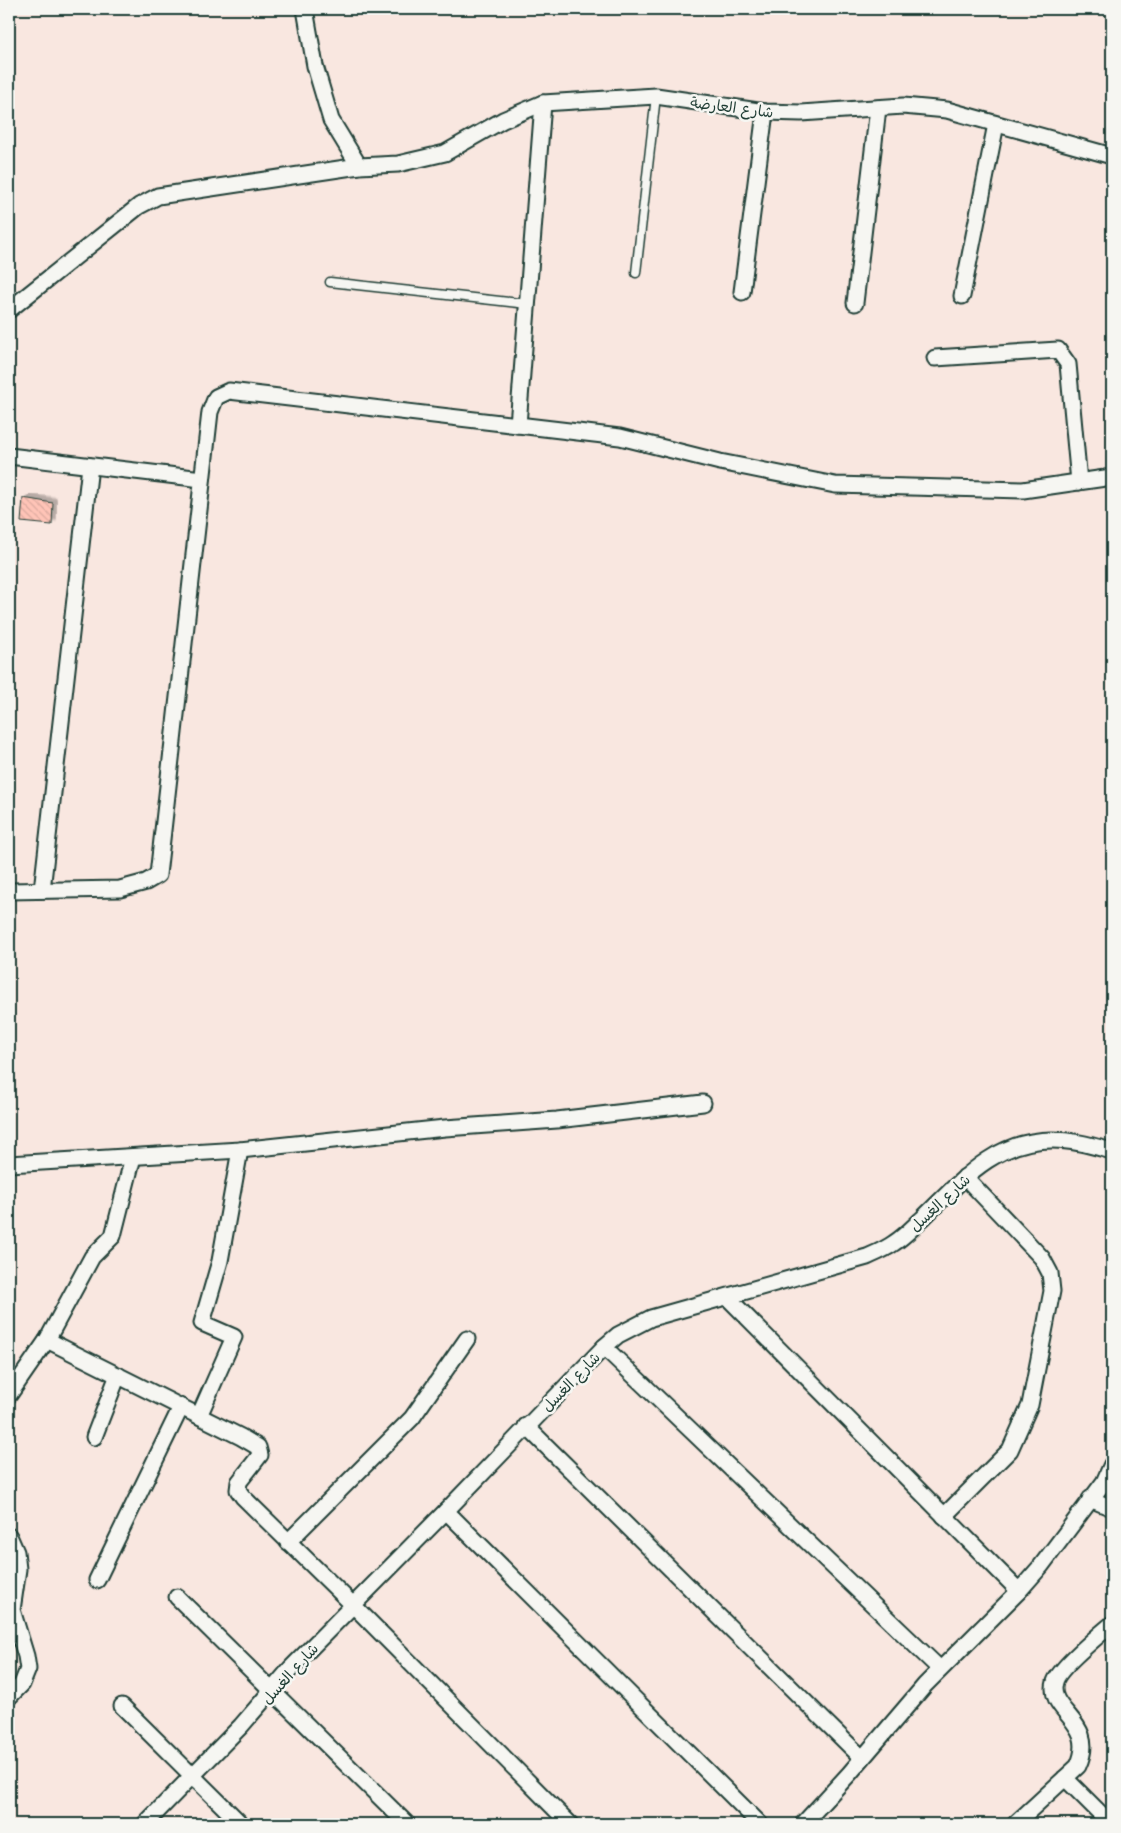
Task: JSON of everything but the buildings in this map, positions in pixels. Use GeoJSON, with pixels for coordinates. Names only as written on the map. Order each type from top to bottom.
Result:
{"type":"FeatureCollection","features":[{"type":"Feature","properties":{"kind":"street"},"geometry":{"type":"LineString","coordinates":[[305,9],[315,66],[331,120],[359,166]]}},
{"type":"Feature","properties":{"kind":"street","name":"شارع العارضة"},"geometry":{"type":"LineString","coordinates":[[9,310],[138,206],[158,196],[359,166],[398,164],[445,153],[503,120],[544,103],[656,96],[765,112],[801,113],[903,106],[947,110],[1112,156]]}},
{"type":"Feature","properties":{"kind":"street"},"geometry":{"type":"LineString","coordinates":[[518,425],[544,103]]}},
{"type":"Feature","properties":{"kind":"street"},"geometry":{"type":"LineString","coordinates":[[856,302],[878,108]]}},
{"type":"Feature","properties":{"kind":"street"},"geometry":{"type":"LineString","coordinates":[[742,292],[765,112]]}},
{"type":"Feature","properties":{"kind":"street"},"geometry":{"type":"LineString","coordinates":[[962,296],[996,124]]}},
{"type":"Feature","properties":{"kind":"street"},"geometry":{"type":"LineString","coordinates":[[935,358],[1058,350],[1068,364],[1080,482]]}},
{"type":"Feature","properties":{"kind":"street"},"geometry":{"type":"LineString","coordinates":[[9,891],[120,888],[146,882],[158,875],[210,412],[216,397],[229,391],[620,437],[720,462],[835,485],[1023,490],[1112,477]]}},
{"type":"Feature","properties":{"kind":"street"},"geometry":{"type":"LineString","coordinates":[[9,456],[202,479]]}},
{"type":"Feature","properties":{"kind":"street"},"geometry":{"type":"LineString","coordinates":[[42,890],[90,466]]}},
{"type":"Feature","properties":{"kind":"street"},"geometry":{"type":"LineString","coordinates":[[9,1164],[240,1150],[445,1128],[557,1120],[703,1103]]}},
{"type":"Feature","properties":{"kind":"street","name":"شارع الغسل"},"geometry":{"type":"LineString","coordinates":[[145,1824],[241,1726],[290,1668],[446,1511],[526,1426],[618,1335],[651,1318],[867,1257],[881,1251],[906,1234],[984,1161],[1005,1150],[1028,1143],[1052,1140],[1112,1151]]}},
{"type":"Feature","properties":{"kind":"street"},"geometry":{"type":"LineString","coordinates":[[199,1416],[234,1337],[202,1323],[220,1261],[240,1150]]}},
{"type":"Feature","properties":{"kind":"street"},"geometry":{"type":"LineString","coordinates":[[9,1395],[47,1340],[92,1257],[113,1236],[133,1157]]}},
{"type":"Feature","properties":{"kind":"street"},"geometry":{"type":"LineString","coordinates":[[944,1516],[1010,1450],[1030,1405],[1052,1291],[1050,1273],[1042,1258],[965,1177]]}},
{"type":"Feature","properties":{"kind":"street"},"geometry":{"type":"LineString","coordinates":[[727,1297],[1019,1591]]}},
{"type":"Feature","properties":{"kind":"street"},"geometry":{"type":"LineString","coordinates":[[288,1542],[412,1418],[466,1339]]}},
{"type":"Feature","properties":{"kind":"street"},"geometry":{"type":"LineString","coordinates":[[47,1340],[258,1447],[260,1455],[239,1482],[238,1490],[243,1497],[570,1824]]}},
{"type":"Feature","properties":{"kind":"street"},"geometry":{"type":"LineString","coordinates":[[604,1347],[940,1669]]}},
{"type":"Feature","properties":{"kind":"street"},"geometry":{"type":"LineString","coordinates":[[94,1437],[118,1375]]}},
{"type":"Feature","properties":{"kind":"street"},"geometry":{"type":"LineString","coordinates":[[97,1580],[181,1407]]}},
{"type":"Feature","properties":{"kind":"street"},"geometry":{"type":"LineString","coordinates":[[526,1426],[862,1758]]}},
{"type":"Feature","properties":{"kind":"street"},"geometry":{"type":"LineString","coordinates":[[802,1824],[940,1669],[1019,1591],[1041,1566],[1104,1482],[1112,1464]]}},
{"type":"Feature","properties":{"kind":"street"},"geometry":{"type":"LineString","coordinates":[[1090,1499],[1112,1508]]}},
{"type":"Feature","properties":{"kind":"street"},"geometry":{"type":"LineString","coordinates":[[446,1511],[760,1824]]}},
{"type":"Feature","properties":{"kind":"street"},"geometry":{"type":"LineString","coordinates":[[9,1536],[16,1552],[18,1569],[12,1610],[28,1669],[22,1684],[9,1697]]}},
{"type":"Feature","properties":{"kind":"street"},"geometry":{"type":"LineString","coordinates":[[177,1597],[407,1824]]}},
{"type":"Feature","properties":{"kind":"street"},"geometry":{"type":"LineString","coordinates":[[1015,1824],[1078,1766],[1083,1755],[1084,1743],[1081,1732],[1055,1696],[1055,1680],[1064,1668],[1112,1624]]}},
{"type":"Feature","properties":{"kind":"street"},"geometry":{"type":"LineString","coordinates":[[122,1706],[241,1824]]}},
{"type":"Feature","properties":{"kind":"street"},"geometry":{"type":"LineString","coordinates":[[1066,1778],[1106,1809],[1111,1824]]}},
{"type":"Feature","properties":{"kind":"lane"},"geometry":{"type":"LineString","coordinates":[[636,273],[656,96]]}},
{"type":"Feature","properties":{"kind":"lane"},"geometry":{"type":"LineString","coordinates":[[330,282],[528,304]]}}]}
